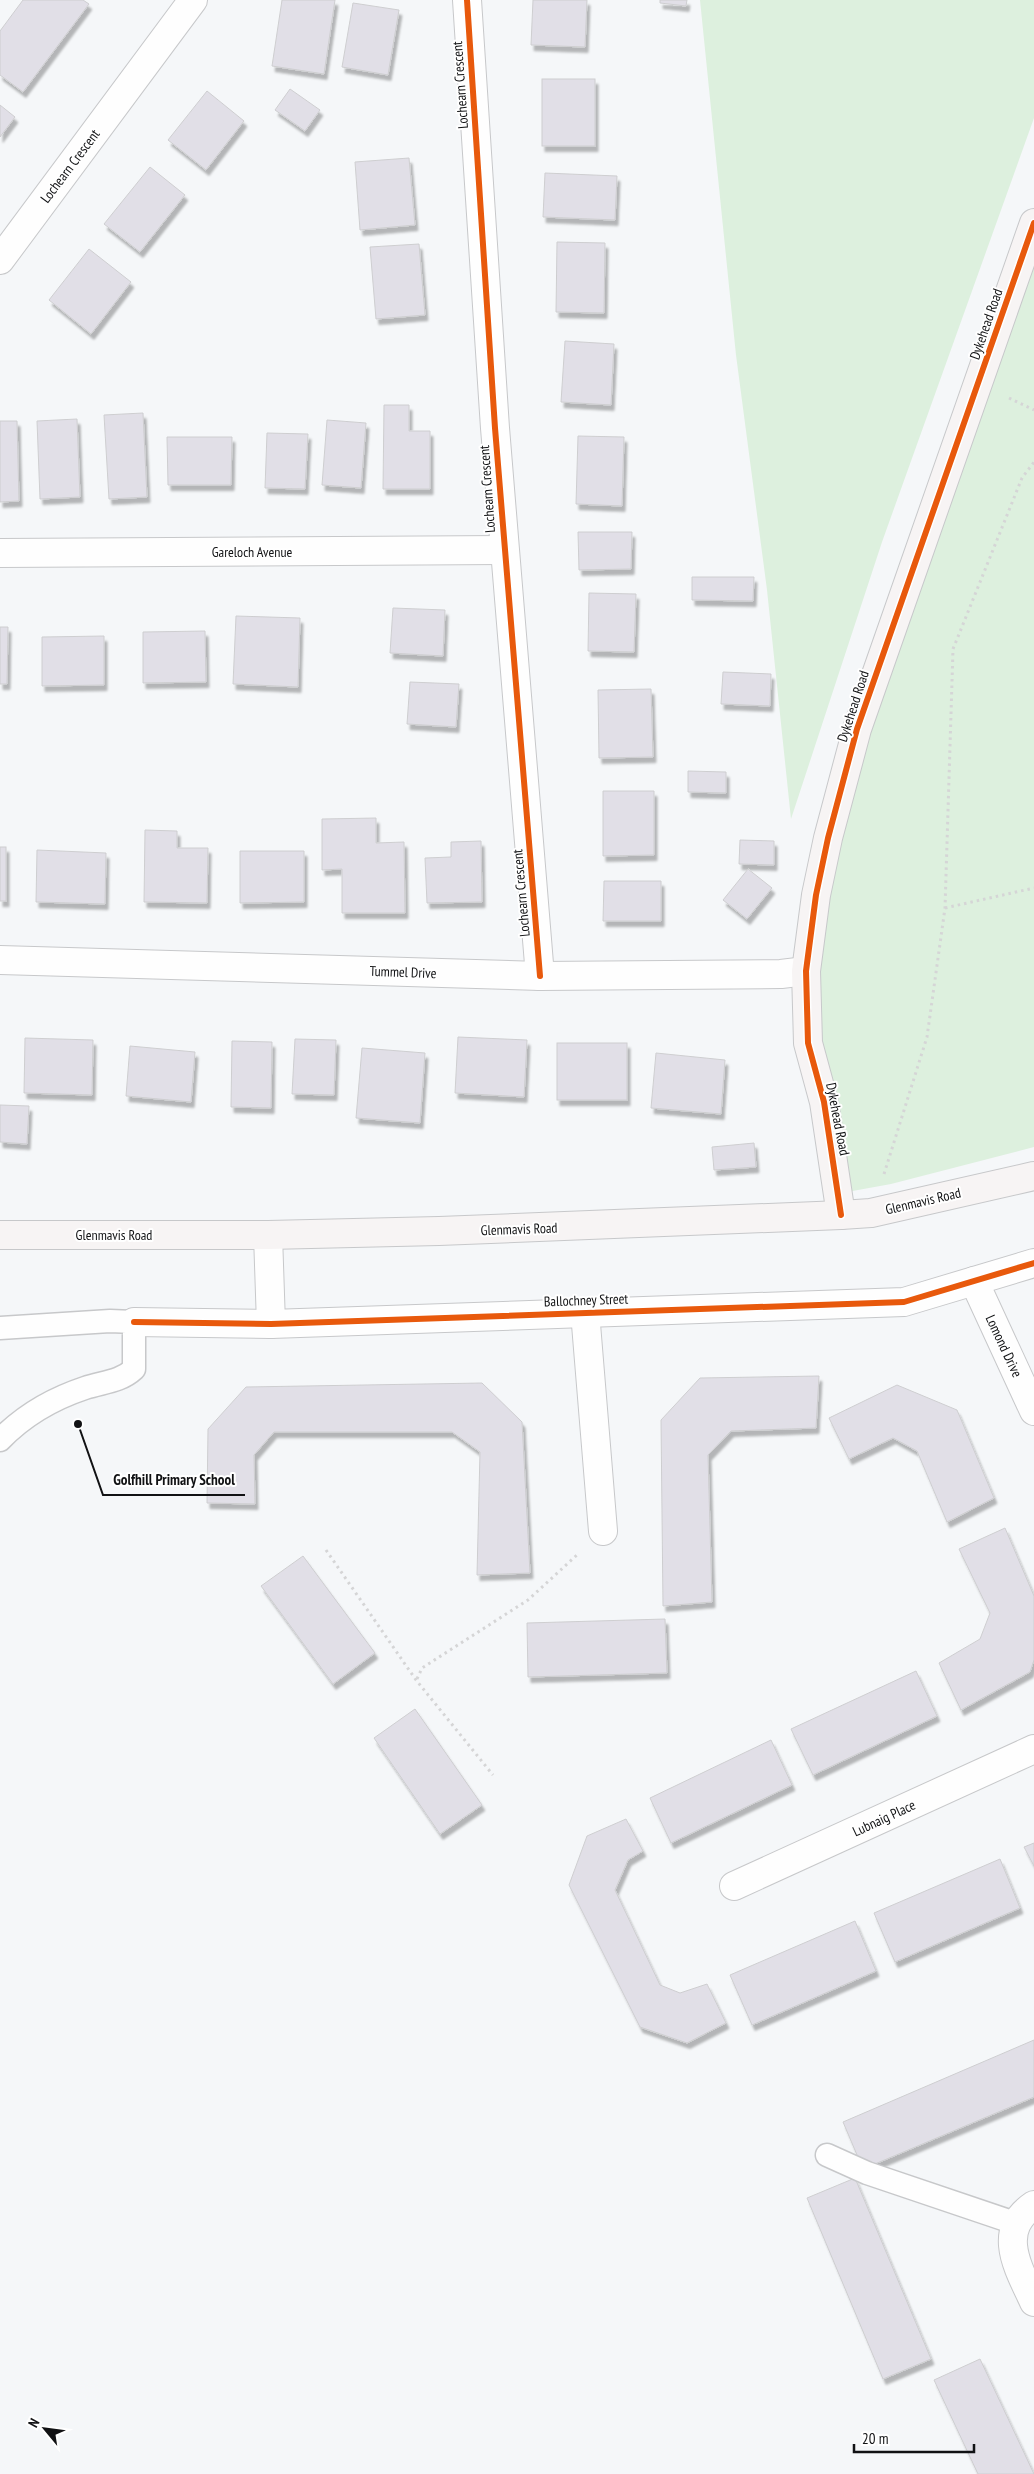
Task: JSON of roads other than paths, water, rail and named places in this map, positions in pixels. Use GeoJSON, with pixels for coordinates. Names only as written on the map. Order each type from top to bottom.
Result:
{"type":"FeatureCollection","features":[{"type":"Feature","properties":{"kind":"main road","name":"Dykehead Road"},"geometry":{"type":"LineString","coordinates":[[842,1215],[824,1102],[808,1043],[806,971],[816,895],[828,838],[857,729],[1034,223]]}},
{"type":"Feature","properties":{"kind":"main road","name":"Glenmavis Road"},"geometry":{"type":"LineString","coordinates":[[0,1235],[268,1234],[582,1227],[842,1215],[871,1212],[1034,1176]]}},
{"type":"Feature","properties":{"kind":"street","name":"Lochearn Crescent"},"geometry":{"type":"LineString","coordinates":[[0,260],[193,0]]}},
{"type":"Feature","properties":{"kind":"street","name":"Lochearn Crescent"},"geometry":{"type":"LineString","coordinates":[[467,0],[504,550],[540,976]]}},
{"type":"Feature","properties":{"kind":"street","name":"Gareloch Avenue"},"geometry":{"type":"LineString","coordinates":[[0,553],[504,550]]}},
{"type":"Feature","properties":{"kind":"street","name":"Tummel Drive"},"geometry":{"type":"LineString","coordinates":[[0,960],[540,976],[781,974],[806,971]]}},
{"type":"Feature","properties":{"kind":"street"},"geometry":{"type":"LineString","coordinates":[[268,1234],[272,1324]]}},
{"type":"Feature","properties":{"kind":"street","name":"Ballochney Street"},"geometry":{"type":"LineString","coordinates":[[134,1322],[272,1324],[904,1302],[1034,1263]]}},
{"type":"Feature","properties":{"kind":"street","name":"Lomond Drive"},"geometry":{"type":"LineString","coordinates":[[974,1281],[1034,1411]]}},
{"type":"Feature","properties":{"kind":"street","name":"Ballochney Street"},"geometry":{"type":"LineString","coordinates":[[585,1312],[603,1531]]}},
{"type":"Feature","properties":{"kind":"street","name":"Lubnaig Place"},"geometry":{"type":"LineString","coordinates":[[734,1886],[1034,1749]]}},
{"type":"Feature","properties":{"kind":"street"},"geometry":{"type":"LineString","coordinates":[[1024,2214],[1012,2241],[1016,2257],[1034,2302]]}},
{"type":"Feature","properties":{"kind":"lane"},"geometry":{"type":"LineString","coordinates":[[0,1328],[110,1321],[134,1322],[134,1369],[125,1378],[86,1387],[50,1402],[16,1423],[0,1440]]}},
{"type":"Feature","properties":{"kind":"lane"},"geometry":{"type":"LineString","coordinates":[[827,2155],[867,2173],[1024,2214]]}},
{"type":"Feature","properties":{"kind":"place","name":"Golfhill Primary School"},"geometry":{"type":"Point","coordinates":[78,1424]}}]}
